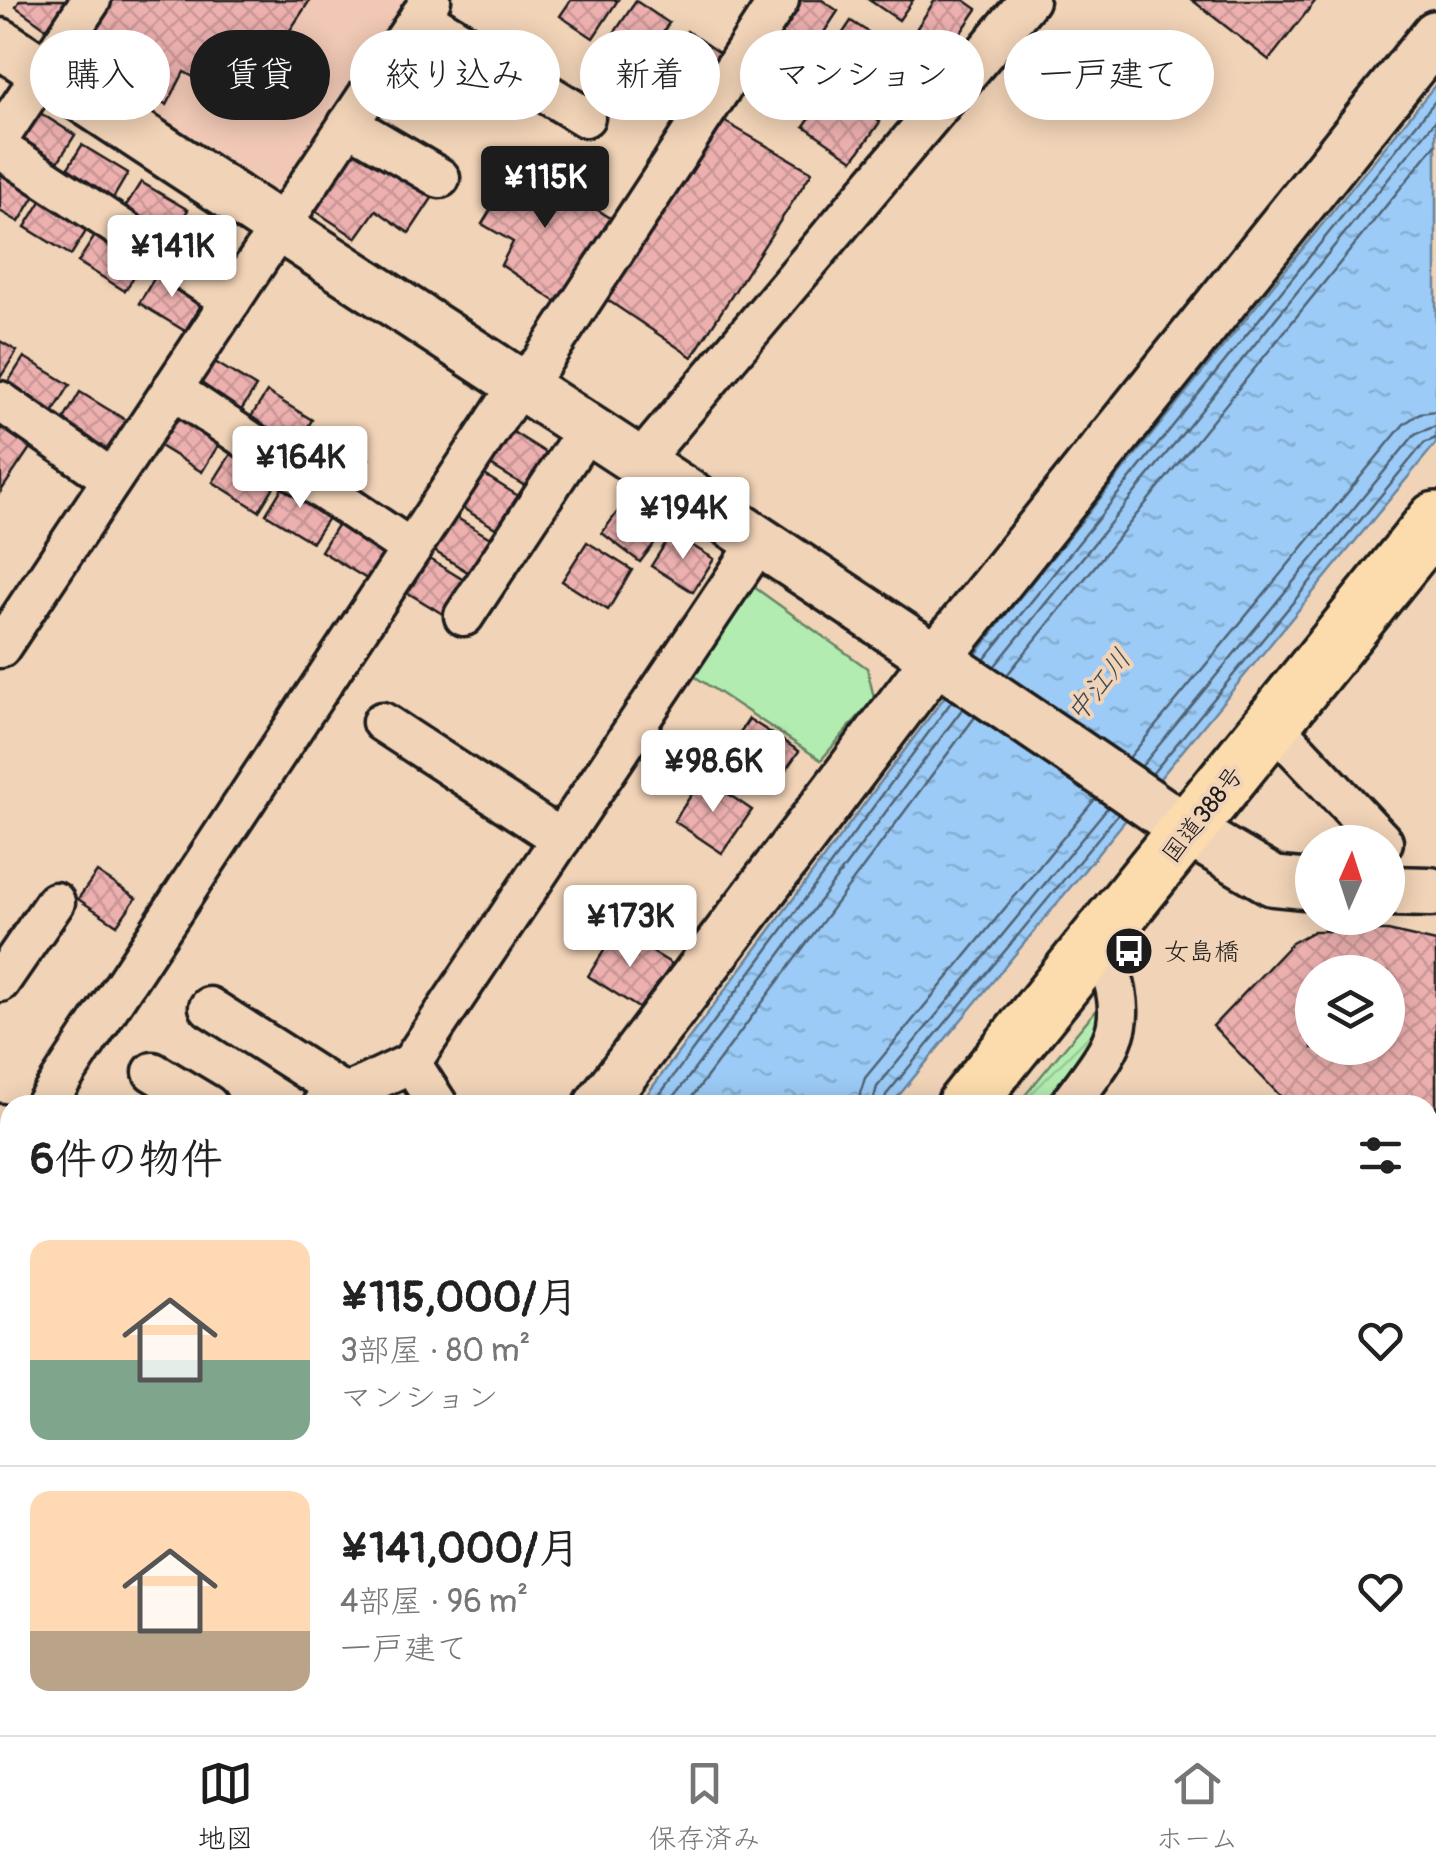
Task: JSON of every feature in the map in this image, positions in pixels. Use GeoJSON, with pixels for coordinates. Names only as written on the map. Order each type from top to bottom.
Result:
{"type":"FeatureCollection","features":[{"type":"Feature","properties":{"kind":"highway","name":"国道388号"},"geometry":{"type":"LineString","coordinates":[[973,1095],[1100,941],[1173,820],[1272,723],[1436,520]]}},
{"type":"Feature","properties":{"kind":"street"},"geometry":{"type":"LineString","coordinates":[[71,30],[91,0]]}},
{"type":"Feature","properties":{"kind":"street"},"geometry":{"type":"LineString","coordinates":[[52,1095],[521,382],[541,363],[779,0]]}},
{"type":"Feature","properties":{"kind":"street"},"geometry":{"type":"LineString","coordinates":[[640,462],[1029,0]]}},
{"type":"Feature","properties":{"kind":"street"},"geometry":{"type":"LineString","coordinates":[[0,648],[426,8],[580,114]]}},
{"type":"Feature","properties":{"kind":"street"},"geometry":{"type":"LineString","coordinates":[[607,1095],[1436,35]]}},
{"type":"Feature","properties":{"kind":"street"},"geometry":{"type":"LineString","coordinates":[[0,43],[30,63]]}},
{"type":"Feature","properties":{"kind":"street"},"geometry":{"type":"LineString","coordinates":[[30,101],[7,148],[230,302]]}},
{"type":"Feature","properties":{"kind":"street"},"geometry":{"type":"LineString","coordinates":[[116,120],[521,382],[1173,820],[1272,881],[1295,883]]}},
{"type":"Feature","properties":{"kind":"street"},"geometry":{"type":"LineString","coordinates":[[348,124],[440,178]]}},
{"type":"Feature","properties":{"kind":"street"},"geometry":{"type":"LineString","coordinates":[[172,389],[411,549]]}},
{"type":"Feature","properties":{"kind":"street"},"geometry":{"type":"LineString","coordinates":[[0,401],[112,479]]}},
{"type":"Feature","properties":{"kind":"street"},"geometry":{"type":"LineString","coordinates":[[464,616],[588,428]]}},
{"type":"Feature","properties":{"kind":"street"},"geometry":{"type":"LineString","coordinates":[[343,1095],[410,1063],[760,542]]}},
{"type":"Feature","properties":{"kind":"street"},"geometry":{"type":"LineString","coordinates":[[382,722],[561,839]]}},
{"type":"Feature","properties":{"kind":"street"},"geometry":{"type":"LineString","coordinates":[[1272,723],[1366,825]]}},
{"type":"Feature","properties":{"kind":"street"},"geometry":{"type":"LineString","coordinates":[[0,982],[55,902]]}},
{"type":"Feature","properties":{"kind":"street"},"geometry":{"type":"LineString","coordinates":[[1077,1095],[1115,1044],[1118,997],[1100,941]]}},
{"type":"Feature","properties":{"kind":"street"},"geometry":{"type":"LineString","coordinates":[[209,1008],[326,1095]]}},
{"type":"Feature","properties":{"kind":"street"},"geometry":{"type":"LineString","coordinates":[[410,1063],[431,1095]]}},
{"type":"Feature","properties":{"kind":"street"},"geometry":{"type":"LineString","coordinates":[[153,1072],[191,1095]]}},
{"type":"Feature","properties":{"kind":"shaded area"},"geometry":{"type":"Polygon","coordinates":[[[108,0],[413,0],[394,30],[350,30],[350,98],[285,199],[165,120],[170,120],[170,30],[89,30],[108,0]]]}},
{"type":"Feature","properties":{"kind":"green space"},"geometry":{"type":"Polygon","coordinates":[[[754,587],[867,668],[874,698],[821,760],[694,676],[754,587]]]}},
{"type":"Feature","properties":{"kind":"green space"},"geometry":{"type":"Polygon","coordinates":[[[1100,1005],[1097,1050],[1064,1095],[1025,1095],[1100,1005]]]}},
{"type":"Feature","properties":{"kind":"water","name":"中江川"},"geometry":{"type":"Polygon","coordinates":[[[1436,84],[1436,443],[899,1095],[646,1095],[1008,612],[1436,84]]]}},
{"type":"Feature","properties":{"kind":"building"},"geometry":{"type":"Polygon","coordinates":[[[20,0],[74,0],[52,30],[16,7],[20,0]]]}},
{"type":"Feature","properties":{"kind":"building"},"geometry":{"type":"Polygon","coordinates":[[[109,0],[310,0],[290,30],[190,30],[190,75],[184,72],[170,99],[170,30],[89,30],[109,0]]]}},
{"type":"Feature","properties":{"kind":"building"},"geometry":{"type":"Polygon","coordinates":[[[571,0],[618,0],[598,30],[581,30],[560,16],[571,0]]]}},
{"type":"Feature","properties":{"kind":"building"},"geometry":{"type":"Polygon","coordinates":[[[798,0],[822,0],[838,11],[825,30],[778,30],[798,0]]]}},
{"type":"Feature","properties":{"kind":"building"},"geometry":{"type":"Polygon","coordinates":[[[869,0],[913,0],[899,20],[869,0]]]}},
{"type":"Feature","properties":{"kind":"building"},"geometry":{"type":"Polygon","coordinates":[[[935,0],[964,0],[977,9],[963,30],[916,30],[935,0]]]}},
{"type":"Feature","properties":{"kind":"building"},"geometry":{"type":"Polygon","coordinates":[[[1192,0],[1316,0],[1269,60],[1192,0]]]}},
{"type":"Feature","properties":{"kind":"building"},"geometry":{"type":"Polygon","coordinates":[[[636,1],[669,23],[664,30],[616,30],[636,1]]]}},
{"type":"Feature","properties":{"kind":"building"},"geometry":{"type":"Polygon","coordinates":[[[851,21],[865,30],[845,30],[851,21]]]}},
{"type":"Feature","properties":{"kind":"building"},"geometry":{"type":"Polygon","coordinates":[[[29,106],[30,120],[51,120],[75,135],[54,168],[8,140],[29,106]]]}},
{"type":"Feature","properties":{"kind":"building"},"geometry":{"type":"Polygon","coordinates":[[[720,119],[812,172],[692,357],[600,295],[712,120],[720,119]]]}},
{"type":"Feature","properties":{"kind":"building"},"geometry":{"type":"Polygon","coordinates":[[[808,120],[880,122],[853,160],[804,126],[808,120]]]}},
{"type":"Feature","properties":{"kind":"building"},"geometry":{"type":"Polygon","coordinates":[[[361,141],[436,192],[409,233],[376,210],[356,238],[314,210],[361,141]]]}},
{"type":"Feature","properties":{"kind":"building"},"geometry":{"type":"Polygon","coordinates":[[[82,145],[128,173],[108,207],[61,179],[82,145]]]}},
{"type":"Feature","properties":{"kind":"building"},"geometry":{"type":"Polygon","coordinates":[[[520,161],[612,219],[558,303],[501,265],[513,242],[482,224],[520,161]]]}},
{"type":"Feature","properties":{"kind":"building"},"geometry":{"type":"Polygon","coordinates":[[[0,165],[39,189],[19,222],[0,211],[0,165]]]}},
{"type":"Feature","properties":{"kind":"building"},"geometry":{"type":"Polygon","coordinates":[[[141,182],[188,210],[166,243],[120,215],[141,182]]]}},
{"type":"Feature","properties":{"kind":"building"},"geometry":{"type":"Polygon","coordinates":[[[46,193],[92,222],[71,255],[25,227],[46,193]]]}},
{"type":"Feature","properties":{"kind":"building"},"geometry":{"type":"Polygon","coordinates":[[[100,228],[146,257],[125,291],[78,262],[100,228]]]}},
{"type":"Feature","properties":{"kind":"building"},"geometry":{"type":"Polygon","coordinates":[[[160,269],[206,297],[185,331],[139,303],[160,269]]]}},
{"type":"Feature","properties":{"kind":"building"},"geometry":{"type":"Polygon","coordinates":[[[0,341],[17,351],[0,378],[0,341]]]}},
{"type":"Feature","properties":{"kind":"building"},"geometry":{"type":"Polygon","coordinates":[[[24,357],[70,385],[49,419],[3,390],[24,357]]]}},
{"type":"Feature","properties":{"kind":"building"},"geometry":{"type":"Polygon","coordinates":[[[210,359],[256,387],[235,420],[189,392],[210,359]]]}},
{"type":"Feature","properties":{"kind":"building"},"geometry":{"type":"Polygon","coordinates":[[[80,392],[127,421],[106,454],[60,426],[80,392]]]}},
{"type":"Feature","properties":{"kind":"building"},"geometry":{"type":"Polygon","coordinates":[[[267,392],[312,420],[292,454],[245,426],[267,392]]]}},
{"type":"Feature","properties":{"kind":"building"},"geometry":{"type":"Polygon","coordinates":[[[176,410],[222,439],[202,472],[155,443],[176,410]]]}},
{"type":"Feature","properties":{"kind":"building"},"geometry":{"type":"Polygon","coordinates":[[[3,426],[32,445],[1,491],[0,430],[3,426]]]}},
{"type":"Feature","properties":{"kind":"building"},"geometry":{"type":"Polygon","coordinates":[[[505,427],[551,456],[530,489],[484,461],[505,427]]]}},
{"type":"Feature","properties":{"kind":"building"},"geometry":{"type":"Polygon","coordinates":[[[323,430],[369,459],[348,492],[302,464],[323,430]]]}},
{"type":"Feature","properties":{"kind":"building"},"geometry":{"type":"Polygon","coordinates":[[[234,449],[280,477],[259,511],[213,482],[234,449]]]}},
{"type":"Feature","properties":{"kind":"building"},"geometry":{"type":"Polygon","coordinates":[[[477,470],[523,499],[502,532],[456,504],[477,470]]]}},
{"type":"Feature","properties":{"kind":"building"},"geometry":{"type":"Polygon","coordinates":[[[287,480],[334,509],[312,542],[266,514],[287,480]]]}},
{"type":"Feature","properties":{"kind":"building"},"geometry":{"type":"Polygon","coordinates":[[[624,503],[663,532],[640,562],[602,533],[624,503]]]}},
{"type":"Feature","properties":{"kind":"building"},"geometry":{"type":"Polygon","coordinates":[[[449,513],[495,541],[474,576],[428,547],[449,513]]]}},
{"type":"Feature","properties":{"kind":"building"},"geometry":{"type":"Polygon","coordinates":[[[342,517],[388,546],[367,579],[321,551],[342,517]]]}},
{"type":"Feature","properties":{"kind":"building"},"geometry":{"type":"Polygon","coordinates":[[[672,533],[714,559],[693,592],[651,566],[672,533]]]}},
{"type":"Feature","properties":{"kind":"building"},"geometry":{"type":"Polygon","coordinates":[[[587,542],[632,570],[608,610],[562,581],[587,542]]]}},
{"type":"Feature","properties":{"kind":"building"},"geometry":{"type":"Polygon","coordinates":[[[421,554],[467,582],[446,616],[400,588],[421,554]]]}},
{"type":"Feature","properties":{"kind":"building"},"geometry":{"type":"Polygon","coordinates":[[[749,719],[799,751],[768,795],[720,762],[749,719]]]}},
{"type":"Feature","properties":{"kind":"building"},"geometry":{"type":"Polygon","coordinates":[[[703,777],[752,810],[722,853],[674,821],[703,777]]]}},
{"type":"Feature","properties":{"kind":"building"},"geometry":{"type":"Polygon","coordinates":[[[97,872],[136,898],[117,925],[78,899],[97,872]]]}},
{"type":"Feature","properties":{"kind":"building"},"geometry":{"type":"Polygon","coordinates":[[[617,930],[672,964],[642,1010],[588,976],[617,930]]]}},
{"type":"Feature","properties":{"kind":"building"},"geometry":{"type":"Polygon","coordinates":[[[1307,935],[1405,935],[1436,942],[1436,1095],[1279,1095],[1213,1026],[1292,943],[1307,935]]]}},
{"type":"Feature","properties":{"kind":"place","name":"女島橋"},"geometry":{"type":"Point","coordinates":[1129,951]}}]}
